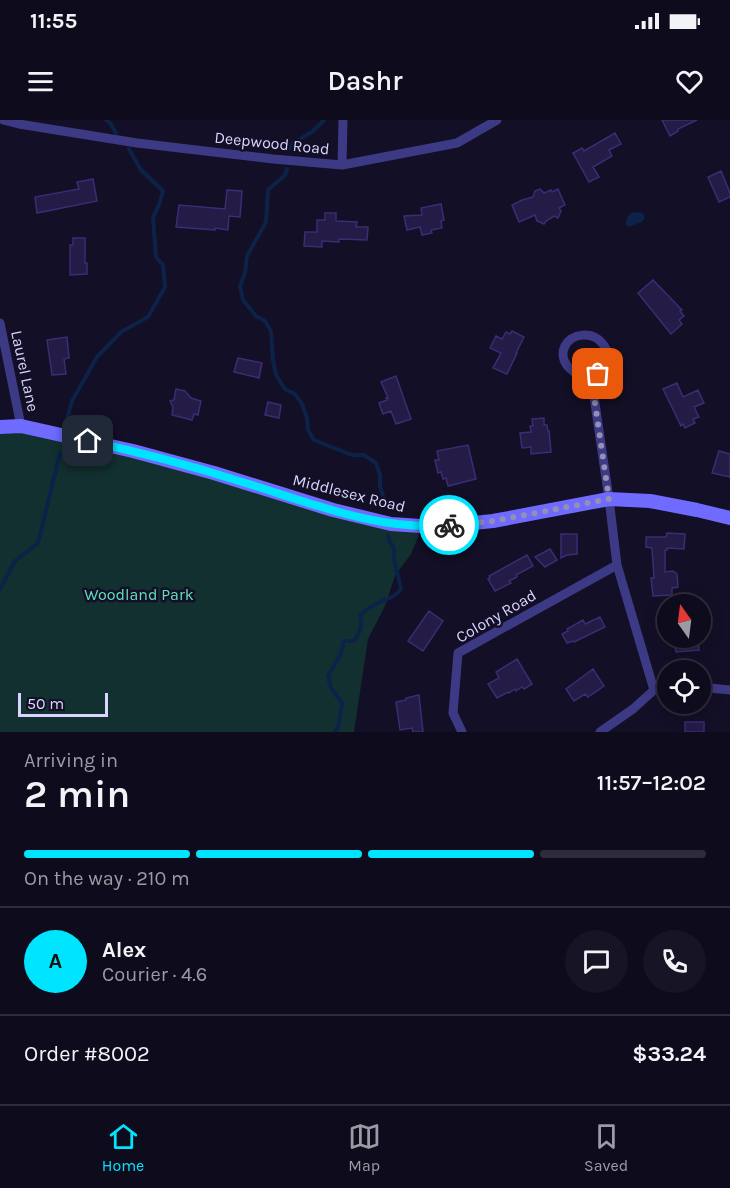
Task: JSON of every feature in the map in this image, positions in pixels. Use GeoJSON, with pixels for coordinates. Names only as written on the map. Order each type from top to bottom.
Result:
{"type":"FeatureCollection","features":[{"type":"Feature","properties":{"kind":"street","name":"Deepwood Road"},"geometry":{"type":"LineString","coordinates":[[3,120],[137,143],[342,165],[458,142],[496,120]]}},
{"type":"Feature","properties":{"kind":"street"},"geometry":{"type":"LineString","coordinates":[[342,165],[343,120]]}},
{"type":"Feature","properties":{"kind":"street","name":"Laurel Lane"},"geometry":{"type":"LineString","coordinates":[[0,323],[21,426]]}},
{"type":"Feature","properties":{"kind":"street"},"geometry":{"type":"LineString","coordinates":[[590,335],[598,339],[607,352],[604,366],[598,374],[591,376],[578,376],[568,367],[563,352],[565,346],[575,337],[590,335]]}},
{"type":"Feature","properties":{"kind":"street"},"geometry":{"type":"LineString","coordinates":[[591,376],[617,565],[654,690]]}},
{"type":"Feature","properties":{"kind":"street","name":"Middlesex Road"},"geometry":{"type":"LineString","coordinates":[[0,428],[21,426],[163,459],[333,510],[391,524],[435,527],[494,521],[609,499],[650,501],[730,518]]}},
{"type":"Feature","properties":{"kind":"street","name":"Colony Road"},"geometry":{"type":"LineString","coordinates":[[462,732],[453,713],[458,653],[617,565]]}},
{"type":"Feature","properties":{"kind":"street"},"geometry":{"type":"LineString","coordinates":[[711,688],[730,690]]}},
{"type":"Feature","properties":{"kind":"street"},"geometry":{"type":"LineString","coordinates":[[600,732],[657,690]]}},
{"type":"Feature","properties":{"kind":"green space","name":"Woodland Park"},"geometry":{"type":"Polygon","coordinates":[[[20,432],[140,450],[416,525],[419,535],[411,554],[395,576],[385,606],[368,639],[354,732],[0,732],[0,433],[20,432]]]}},
{"type":"Feature","properties":{"kind":"water"},"geometry":{"type":"Polygon","coordinates":[[[634,212],[643,213],[645,218],[642,222],[629,227],[626,225],[627,219],[634,212]]]}},
{"type":"Feature","properties":{"kind":"building"},"geometry":{"type":"Polygon","coordinates":[[[662,120],[697,120],[678,129],[670,136],[662,120]]]}},
{"type":"Feature","properties":{"kind":"building"},"geometry":{"type":"Polygon","coordinates":[[[615,133],[621,144],[609,150],[612,156],[593,167],[599,177],[589,182],[573,153],[582,148],[584,151],[615,133]]]}},
{"type":"Feature","properties":{"kind":"building"},"geometry":{"type":"Polygon","coordinates":[[[721,171],[730,197],[719,202],[708,177],[721,171]]]}},
{"type":"Feature","properties":{"kind":"building"},"geometry":{"type":"Polygon","coordinates":[[[93,179],[97,201],[37,213],[35,197],[79,189],[77,182],[93,179]]]}},
{"type":"Feature","properties":{"kind":"building"},"geometry":{"type":"Polygon","coordinates":[[[540,189],[544,193],[558,189],[565,205],[559,208],[561,211],[558,218],[554,216],[544,224],[537,221],[535,215],[519,222],[512,205],[533,197],[535,191],[540,189]]]}},
{"type":"Feature","properties":{"kind":"building"},"geometry":{"type":"Polygon","coordinates":[[[227,190],[242,191],[240,217],[229,216],[228,230],[176,227],[179,205],[225,209],[227,190]]]}},
{"type":"Feature","properties":{"kind":"building"},"geometry":{"type":"Polygon","coordinates":[[[441,204],[444,220],[441,221],[442,228],[422,235],[420,227],[407,230],[404,216],[422,215],[421,208],[441,204]]]}},
{"type":"Feature","properties":{"kind":"building"},"geometry":{"type":"Polygon","coordinates":[[[325,213],[336,213],[336,221],[357,222],[356,227],[368,227],[367,240],[339,239],[339,242],[322,241],[322,247],[304,246],[305,232],[317,232],[317,220],[325,220],[325,213]]]}},
{"type":"Feature","properties":{"kind":"building"},"geometry":{"type":"Polygon","coordinates":[[[73,238],[85,238],[87,274],[70,275],[70,245],[73,245],[73,238]]]}},
{"type":"Feature","properties":{"kind":"building"},"geometry":{"type":"Polygon","coordinates":[[[653,280],[682,310],[680,311],[684,316],[679,320],[682,324],[671,334],[638,293],[653,280]]]}},
{"type":"Feature","properties":{"kind":"building"},"geometry":{"type":"Polygon","coordinates":[[[512,331],[524,337],[507,374],[493,368],[501,353],[490,348],[496,336],[502,339],[506,332],[510,334],[512,331]]]}},
{"type":"Feature","properties":{"kind":"building"},"geometry":{"type":"Polygon","coordinates":[[[67,337],[69,358],[64,359],[66,374],[52,375],[47,340],[67,337]]]}},
{"type":"Feature","properties":{"kind":"building"},"geometry":{"type":"Polygon","coordinates":[[[238,358],[262,363],[259,378],[234,372],[238,358]]]}},
{"type":"Feature","properties":{"kind":"building"},"geometry":{"type":"Polygon","coordinates":[[[396,376],[411,419],[396,424],[391,411],[383,414],[379,403],[388,398],[381,382],[396,376]]]}},
{"type":"Feature","properties":{"kind":"building"},"geometry":{"type":"Polygon","coordinates":[[[677,383],[683,397],[698,390],[704,403],[694,407],[699,417],[693,419],[695,423],[685,428],[683,424],[681,426],[663,389],[677,383]]]}},
{"type":"Feature","properties":{"kind":"building"},"geometry":{"type":"Polygon","coordinates":[[[176,389],[185,391],[191,398],[201,401],[198,415],[194,414],[192,420],[172,415],[173,407],[170,401],[174,400],[176,389]]]}},
{"type":"Feature","properties":{"kind":"building"},"geometry":{"type":"Polygon","coordinates":[[[268,402],[281,405],[279,418],[265,415],[268,402]]]}},
{"type":"Feature","properties":{"kind":"building"},"geometry":{"type":"Polygon","coordinates":[[[544,418],[544,425],[547,425],[549,431],[551,452],[531,454],[531,447],[522,448],[520,433],[531,432],[532,419],[544,418]]]}},
{"type":"Feature","properties":{"kind":"building"},"geometry":{"type":"Polygon","coordinates":[[[468,445],[476,479],[448,486],[446,478],[443,479],[441,472],[438,473],[435,460],[439,460],[437,451],[468,445]]]}},
{"type":"Feature","properties":{"kind":"building"},"geometry":{"type":"Polygon","coordinates":[[[719,451],[730,454],[730,477],[712,473],[719,451]]]}},
{"type":"Feature","properties":{"kind":"building"},"geometry":{"type":"Polygon","coordinates":[[[667,533],[685,534],[684,549],[667,548],[665,550],[665,572],[673,571],[677,574],[678,587],[672,588],[672,594],[653,596],[652,548],[646,547],[646,537],[666,537],[667,533]]]}},
{"type":"Feature","properties":{"kind":"building"},"geometry":{"type":"Polygon","coordinates":[[[561,534],[577,534],[577,554],[561,558],[561,534]]]}},
{"type":"Feature","properties":{"kind":"building"},"geometry":{"type":"Polygon","coordinates":[[[550,549],[557,560],[545,567],[535,557],[550,549]]]}},
{"type":"Feature","properties":{"kind":"building"},"geometry":{"type":"Polygon","coordinates":[[[527,555],[533,566],[516,575],[517,577],[509,581],[511,583],[495,591],[488,579],[489,576],[527,555]]]}},
{"type":"Feature","properties":{"kind":"building"},"geometry":{"type":"Polygon","coordinates":[[[429,611],[443,621],[423,651],[408,641],[429,611]]]}},
{"type":"Feature","properties":{"kind":"building"},"geometry":{"type":"Polygon","coordinates":[[[600,617],[605,627],[567,643],[562,634],[568,631],[567,629],[583,620],[585,624],[600,617]]]}},
{"type":"Feature","properties":{"kind":"building"},"geometry":{"type":"Polygon","coordinates":[[[675,648],[699,648],[699,650],[676,652],[675,648]]]}},
{"type":"Feature","properties":{"kind":"building"},"geometry":{"type":"Polygon","coordinates":[[[517,659],[532,684],[497,698],[488,684],[499,678],[496,672],[517,659]]]}},
{"type":"Feature","properties":{"kind":"building"},"geometry":{"type":"Polygon","coordinates":[[[593,669],[604,686],[588,697],[585,694],[574,701],[566,689],[593,669]]]}},
{"type":"Feature","properties":{"kind":"building"},"geometry":{"type":"Polygon","coordinates":[[[419,695],[423,732],[413,732],[412,728],[400,730],[396,702],[419,695]]]}},
{"type":"Feature","properties":{"kind":"building"},"geometry":{"type":"Polygon","coordinates":[[[685,722],[704,722],[704,732],[685,732],[685,722]]]}},
{"type":"Feature","properties":{"kind":"waterway"},"geometry":{"type":"LineString","coordinates":[[106,120],[116,133]]}},
{"type":"Feature","properties":{"kind":"waterway"},"geometry":{"type":"LineString","coordinates":[[289,149],[293,143],[312,132],[324,120]]}},
{"type":"Feature","properties":{"kind":"waterway"},"geometry":{"type":"LineString","coordinates":[[66,423],[72,401],[97,357],[121,332],[148,317],[165,287],[163,265],[156,257],[153,217],[163,191],[141,170],[129,149]]}},
{"type":"Feature","properties":{"kind":"waterway"},"geometry":{"type":"LineString","coordinates":[[287,169],[285,175],[268,190],[266,222],[247,256],[245,273],[240,286],[243,300],[256,316],[265,321],[271,331],[276,375],[285,389],[295,394],[302,404],[308,430],[314,440],[352,455],[364,455],[376,463],[384,499],[390,502],[391,509]]}},
{"type":"Feature","properties":{"kind":"waterway"},"geometry":{"type":"LineString","coordinates":[[0,589],[15,561],[38,543],[60,453]]}},
{"type":"Feature","properties":{"kind":"waterway"},"geometry":{"type":"LineString","coordinates":[[334,732],[338,728],[342,703],[331,688],[328,676],[344,641],[354,641],[356,638],[361,626],[360,615],[401,589],[394,549],[388,535]]}},
{"type":"Feature","properties":{"kind":"way so far"},"geometry":{"type":"LineString","coordinates":[[449,525],[494,521],[609,499],[592,394],[591,376],[598,374]]}},
{"type":"Feature","properties":{"kind":"route"},"geometry":{"type":"LineString","coordinates":[[88,441],[214,473],[333,510],[391,524],[435,527],[449,525]]}}]}
